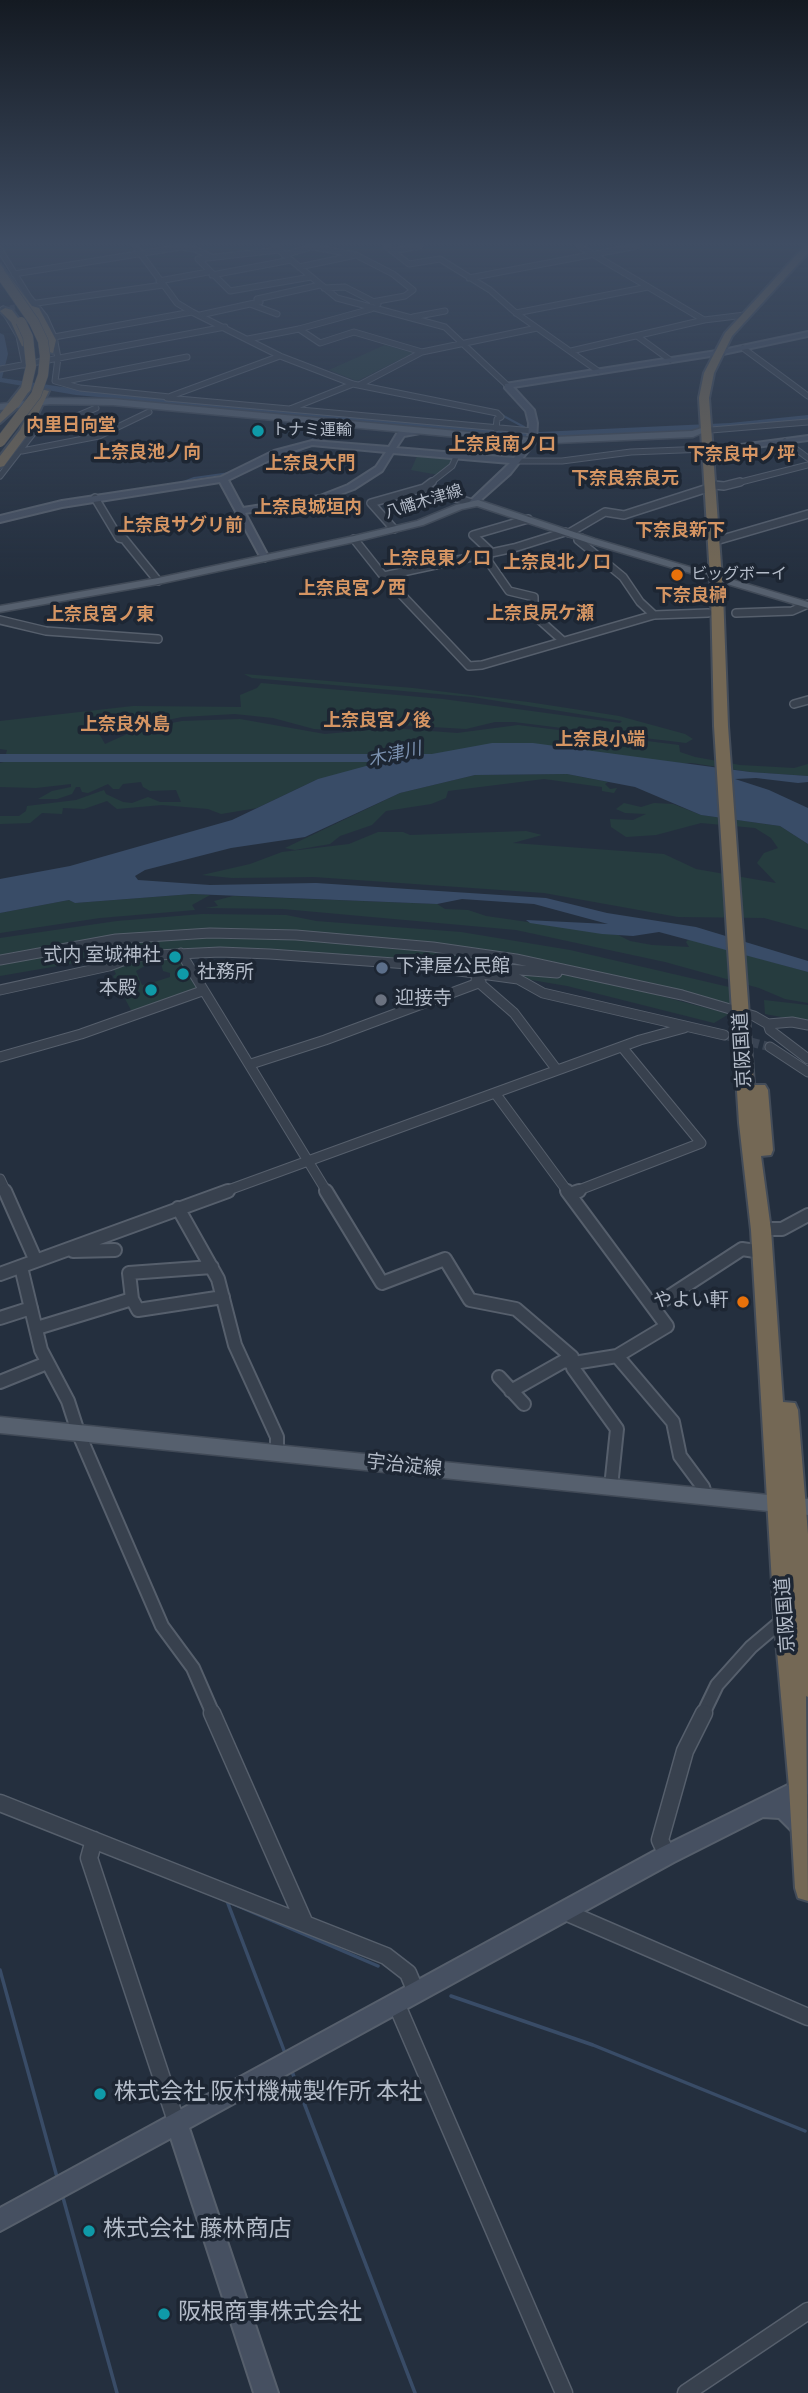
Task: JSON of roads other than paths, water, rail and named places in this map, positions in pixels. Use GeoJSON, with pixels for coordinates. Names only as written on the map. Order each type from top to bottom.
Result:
{"type":"FeatureCollection","features":[{"type":"Feature","properties":{"kind":"highway"},"geometry":{"type":"LineString","coordinates":[[0,419],[26,388],[32,366],[30,358]]}},
{"type":"Feature","properties":{"kind":"highway"},"geometry":{"type":"LineString","coordinates":[[0,429],[18,408],[32,384],[36,358]]}},
{"type":"Feature","properties":{"kind":"highway"},"geometry":{"type":"LineString","coordinates":[[0,442],[36,395],[43,375],[45,358]]}},
{"type":"Feature","properties":{"kind":"highway"},"geometry":{"type":"LineString","coordinates":[[0,464],[25,431],[44,391],[53,358]]}},
{"type":"Feature","properties":{"kind":"highway","name":"京阪国道"},"geometry":{"type":"LineString","coordinates":[[719,358],[712,383],[708,434],[720,577]]}},
{"type":"Feature","properties":{"kind":"highway"},"geometry":{"type":"LineString","coordinates":[[0,456],[25,431]]}},
{"type":"Feature","properties":{"kind":"highway","name":"京阪国道"},"geometry":{"type":"LineString","coordinates":[[711,487],[719,540],[726,734],[772,1229],[794,1506],[786,1617],[802,1787],[808,1888]]}},
{"type":"Feature","properties":{"kind":"highway","name":"京阪国道"},"geometry":{"type":"LineString","coordinates":[[752,1013],[748,1123],[805,1595],[808,1685]]}},
{"type":"Feature","properties":{"kind":"main road"},"geometry":{"type":"LineString","coordinates":[[0,407],[37,403],[172,411],[401,434],[532,439],[690,438],[708,434]]}},
{"type":"Feature","properties":{"kind":"main road"},"geometry":{"type":"LineString","coordinates":[[37,403],[125,403],[417,431],[532,439]]}},
{"type":"Feature","properties":{"kind":"main road","name":"八幡木津線"},"geometry":{"type":"LineString","coordinates":[[0,610],[159,581],[354,539],[433,520],[472,503],[808,605]]}},
{"type":"Feature","properties":{"kind":"main road","name":"宇治淀線"},"geometry":{"type":"LineString","coordinates":[[0,1425],[794,1506]]}},
{"type":"Feature","properties":{"kind":"street"},"geometry":{"type":"LineString","coordinates":[[23,358],[25,365]]}},
{"type":"Feature","properties":{"kind":"street"},"geometry":{"type":"LineString","coordinates":[[0,369],[46,358]]}},
{"type":"Feature","properties":{"kind":"street"},"geometry":{"type":"LineString","coordinates":[[54,358],[55,381],[80,387],[496,429],[532,439]]}},
{"type":"Feature","properties":{"kind":"street"},"geometry":{"type":"LineString","coordinates":[[58,382],[184,358]]}},
{"type":"Feature","properties":{"kind":"street"},"geometry":{"type":"LineString","coordinates":[[156,402],[275,358]]}},
{"type":"Feature","properties":{"kind":"street"},"geometry":{"type":"LineString","coordinates":[[284,358],[353,384],[497,413],[501,417],[497,419],[496,429]]}},
{"type":"Feature","properties":{"kind":"street"},"geometry":{"type":"LineString","coordinates":[[361,384],[410,358]]}},
{"type":"Feature","properties":{"kind":"street"},"geometry":{"type":"LineString","coordinates":[[424,488],[472,503],[516,461],[532,439],[530,410],[480,358]]}},
{"type":"Feature","properties":{"kind":"street"},"geometry":{"type":"LineString","coordinates":[[580,358],[598,372]]}},
{"type":"Feature","properties":{"kind":"street"},"geometry":{"type":"LineString","coordinates":[[508,386],[685,358]]}},
{"type":"Feature","properties":{"kind":"street"},"geometry":{"type":"LineString","coordinates":[[756,358],[808,396]]}},
{"type":"Feature","properties":{"kind":"street"},"geometry":{"type":"LineString","coordinates":[[288,410],[353,384]]}},
{"type":"Feature","properties":{"kind":"street"},"geometry":{"type":"LineString","coordinates":[[0,476],[38,426],[70,419],[96,408]]}},
{"type":"Feature","properties":{"kind":"street"},"geometry":{"type":"LineString","coordinates":[[18,453],[99,436],[149,412]]}},
{"type":"Feature","properties":{"kind":"street"},"geometry":{"type":"LineString","coordinates":[[0,512],[4,518],[95,498],[223,479],[270,456],[312,443],[456,457],[562,461],[631,452],[708,434],[807,421]]}},
{"type":"Feature","properties":{"kind":"street"},"geometry":{"type":"LineString","coordinates":[[241,511],[299,502],[344,489],[379,469],[401,434],[417,431]]}},
{"type":"Feature","properties":{"kind":"street"},"geometry":{"type":"LineString","coordinates":[[708,434],[785,441],[808,438]]}},
{"type":"Feature","properties":{"kind":"street"},"geometry":{"type":"LineString","coordinates":[[785,441],[808,458]]}},
{"type":"Feature","properties":{"kind":"street"},"geometry":{"type":"LineString","coordinates":[[394,529],[370,503],[424,488],[452,466],[456,457]]}},
{"type":"Feature","properties":{"kind":"street"},"geometry":{"type":"LineString","coordinates":[[384,576],[567,533],[604,512],[624,514],[711,487],[808,465]]}},
{"type":"Feature","properties":{"kind":"street"},"geometry":{"type":"LineString","coordinates":[[223,479],[265,558]]}},
{"type":"Feature","properties":{"kind":"street"},"geometry":{"type":"LineString","coordinates":[[95,498],[119,538],[124,539],[159,581]]}},
{"type":"Feature","properties":{"kind":"street"},"geometry":{"type":"LineString","coordinates":[[719,540],[808,515]]}},
{"type":"Feature","properties":{"kind":"street"},"geometry":{"type":"LineString","coordinates":[[490,551],[473,535],[528,519]]}},
{"type":"Feature","properties":{"kind":"street"},"geometry":{"type":"LineString","coordinates":[[581,538],[578,540],[612,571],[623,577],[640,602],[654,615]]}},
{"type":"Feature","properties":{"kind":"street"},"geometry":{"type":"LineString","coordinates":[[354,539],[384,576],[469,666],[482,665],[654,615],[708,613]]}},
{"type":"Feature","properties":{"kind":"street"},"geometry":{"type":"LineString","coordinates":[[490,551],[488,561],[509,591],[534,597],[534,615],[564,641]]}},
{"type":"Feature","properties":{"kind":"street"},"geometry":{"type":"LineString","coordinates":[[736,613],[792,611],[808,605]]}},
{"type":"Feature","properties":{"kind":"street"},"geometry":{"type":"LineString","coordinates":[[0,620],[14,626],[46,631],[158,639]]}},
{"type":"Feature","properties":{"kind":"street"},"geometry":{"type":"LineString","coordinates":[[794,704],[808,699]]}},
{"type":"Feature","properties":{"kind":"street"},"geometry":{"type":"LineString","coordinates":[[0,960],[116,939],[209,933],[256,933],[433,947],[584,972],[808,1025]]}},
{"type":"Feature","properties":{"kind":"street"},"geometry":{"type":"LineString","coordinates":[[181,953],[382,1283],[446,1259],[470,1300],[516,1309],[572,1357],[573,1368],[617,1429],[611,1487]]}},
{"type":"Feature","properties":{"kind":"street"},"geometry":{"type":"LineString","coordinates":[[0,990],[100,968],[136,956],[181,953],[270,954],[456,969],[524,981],[543,993],[724,1035]]}},
{"type":"Feature","properties":{"kind":"street"},"geometry":{"type":"LineString","coordinates":[[456,969],[463,966],[575,974],[584,972]]}},
{"type":"Feature","properties":{"kind":"street"},"geometry":{"type":"LineString","coordinates":[[456,969],[481,982],[514,1013],[557,1070]]}},
{"type":"Feature","properties":{"kind":"street"},"geometry":{"type":"LineString","coordinates":[[251,1064],[325,1040],[481,982]]}},
{"type":"Feature","properties":{"kind":"street"},"geometry":{"type":"LineString","coordinates":[[0,1057],[82,1034],[202,991]]}},
{"type":"Feature","properties":{"kind":"street"},"geometry":{"type":"LineString","coordinates":[[752,1013],[808,1059]]}},
{"type":"Feature","properties":{"kind":"street"},"geometry":{"type":"LineString","coordinates":[[0,1274],[622,1046],[687,1027]]}},
{"type":"Feature","properties":{"kind":"street"},"geometry":{"type":"LineString","coordinates":[[570,1194],[701,1143],[622,1046]]}},
{"type":"Feature","properties":{"kind":"street"},"geometry":{"type":"LineString","coordinates":[[770,1047],[808,1072]]}},
{"type":"Feature","properties":{"kind":"street"},"geometry":{"type":"LineString","coordinates":[[495,1093],[667,1326],[617,1356],[574,1363],[564,1361],[511,1391]]}},
{"type":"Feature","properties":{"kind":"street"},"geometry":{"type":"LineString","coordinates":[[0,1179],[36,1261]]}},
{"type":"Feature","properties":{"kind":"street"},"geometry":{"type":"LineString","coordinates":[[178,1208],[212,1267],[235,1345],[277,1437],[277,1454]]}},
{"type":"Feature","properties":{"kind":"street"},"geometry":{"type":"LineString","coordinates":[[772,1229],[782,1229],[808,1214]]}},
{"type":"Feature","properties":{"kind":"street"},"geometry":{"type":"LineString","coordinates":[[653,1307],[742,1249],[762,1251]]}},
{"type":"Feature","properties":{"kind":"street"},"geometry":{"type":"LineString","coordinates":[[63,1251],[115,1250]]}},
{"type":"Feature","properties":{"kind":"street"},"geometry":{"type":"LineString","coordinates":[[21,1267],[40,1350],[68,1401],[78,1433],[162,1626],[193,1668],[305,1924]]}},
{"type":"Feature","properties":{"kind":"street"},"geometry":{"type":"LineString","coordinates":[[212,1267],[129,1273],[132,1299],[138,1310],[223,1297]]}},
{"type":"Feature","properties":{"kind":"street"},"geometry":{"type":"LineString","coordinates":[[37,1328],[132,1299]]}},
{"type":"Feature","properties":{"kind":"street"},"geometry":{"type":"LineString","coordinates":[[0,1318],[31,1308]]}},
{"type":"Feature","properties":{"kind":"street"},"geometry":{"type":"LineString","coordinates":[[617,1356],[673,1422],[680,1456],[703,1487],[706,1497]]}},
{"type":"Feature","properties":{"kind":"street"},"geometry":{"type":"LineString","coordinates":[[0,1381],[47,1363]]}},
{"type":"Feature","properties":{"kind":"street"},"geometry":{"type":"LineString","coordinates":[[499,1377],[524,1404]]}},
{"type":"Feature","properties":{"kind":"street"},"geometry":{"type":"LineString","coordinates":[[667,1855],[660,1840],[681,1764],[717,1685],[751,1647],[786,1617]]}},
{"type":"Feature","properties":{"kind":"street"},"geometry":{"type":"LineString","coordinates":[[0,2220],[563,1911],[802,1787]]}},
{"type":"Feature","properties":{"kind":"street"},"geometry":{"type":"LineString","coordinates":[[0,1803],[386,1956],[408,1973],[416,1992]]}},
{"type":"Feature","properties":{"kind":"street"},"geometry":{"type":"LineString","coordinates":[[762,1807],[782,1809],[793,1816],[804,1830]]}},
{"type":"Feature","properties":{"kind":"street"},"geometry":{"type":"LineString","coordinates":[[94,1840],[89,1858],[266,2393]]}},
{"type":"Feature","properties":{"kind":"street"},"geometry":{"type":"LineString","coordinates":[[563,1911],[808,2017]]}},
{"type":"Feature","properties":{"kind":"street"},"geometry":{"type":"LineString","coordinates":[[396,2003],[564,2393]]}},
{"type":"Feature","properties":{"kind":"street"},"geometry":{"type":"LineString","coordinates":[[686,2393],[808,2311]]}},
{"type":"Feature","properties":{"kind":"water"},"geometry":{"type":"Polygon","coordinates":[[[492,743],[533,743],[750,772],[808,776],[808,782],[798,783],[756,778],[735,779],[769,790],[808,808],[808,844],[780,826],[701,815],[635,787],[567,774],[475,775],[400,793],[305,837],[231,848],[145,870],[135,876],[138,880],[210,885],[316,883],[546,898],[607,913],[696,927],[808,961],[808,972],[659,932],[633,936],[602,934],[530,923],[526,920],[608,924],[534,904],[462,899],[437,904],[192,894],[75,903],[69,900],[0,913],[0,879],[70,866],[232,820],[318,779],[366,766],[492,743]]]}},
{"type":"Feature","properties":{"kind":"waterway"},"geometry":{"type":"LineString","coordinates":[[0,376],[3,358]]}},
{"type":"Feature","properties":{"kind":"waterway"},"geometry":{"type":"LineString","coordinates":[[0,380],[76,392],[540,435],[730,426],[808,418]]}},
{"type":"Feature","properties":{"kind":"waterway"},"geometry":{"type":"LineString","coordinates":[[365,384],[379,387]]}},
{"type":"Feature","properties":{"kind":"waterway"},"geometry":{"type":"LineString","coordinates":[[498,413],[524,427],[525,434]]}},
{"type":"Feature","properties":{"kind":"waterway"},"geometry":{"type":"LineString","coordinates":[[264,462],[293,454],[308,446],[329,416]]}},
{"type":"Feature","properties":{"kind":"waterway"},"geometry":{"type":"LineString","coordinates":[[181,483],[194,478],[230,473],[251,463]]}},
{"type":"Feature","properties":{"kind":"waterway","name":"木津川"},"geometry":{"type":"LineString","coordinates":[[0,758],[442,758]]}},
{"type":"Feature","properties":{"kind":"waterway"},"geometry":{"type":"LineString","coordinates":[[227,1901],[285,2053]]}},
{"type":"Feature","properties":{"kind":"waterway"},"geometry":{"type":"LineString","coordinates":[[231,1903],[378,1966]]}},
{"type":"Feature","properties":{"kind":"waterway"},"geometry":{"type":"LineString","coordinates":[[0,1970],[57,2177]]}},
{"type":"Feature","properties":{"kind":"waterway"},"geometry":{"type":"LineString","coordinates":[[451,1996],[593,2045],[805,2131]]}},
{"type":"Feature","properties":{"kind":"waterway"},"geometry":{"type":"LineString","coordinates":[[291,2069],[415,2393]]}},
{"type":"Feature","properties":{"kind":"waterway"},"geometry":{"type":"LineString","coordinates":[[62,2194],[117,2393]]}},
{"type":"Feature","properties":{"kind":"tunnel"},"geometry":{"type":"LineString","coordinates":[[724,1035],[770,1047]]}},
{"type":"Feature","properties":{"kind":"place","name":"トナミ運輸"},"geometry":{"type":"Point","coordinates":[258,431]}},
{"type":"Feature","properties":{"kind":"place","name":"ビッグボーイ"},"geometry":{"type":"Point","coordinates":[677,575]}},
{"type":"Feature","properties":{"kind":"place","name":"式内 室城神社"},"geometry":{"type":"Point","coordinates":[175,957]}},
{"type":"Feature","properties":{"kind":"place","name":"下津屋公民館"},"geometry":{"type":"Point","coordinates":[382,968]}},
{"type":"Feature","properties":{"kind":"place","name":"社務所"},"geometry":{"type":"Point","coordinates":[183,974]}},
{"type":"Feature","properties":{"kind":"place","name":"本殿"},"geometry":{"type":"Point","coordinates":[151,990]}},
{"type":"Feature","properties":{"kind":"place","name":"迎接寺"},"geometry":{"type":"Point","coordinates":[381,1000]}},
{"type":"Feature","properties":{"kind":"place","name":"やよい軒"},"geometry":{"type":"Point","coordinates":[743,1302]}},
{"type":"Feature","properties":{"kind":"place","name":"株式会社 阪村機械製作所 本社"},"geometry":{"type":"Point","coordinates":[100,2094]}},
{"type":"Feature","properties":{"kind":"place","name":"株式会社 藤林商店"},"geometry":{"type":"Point","coordinates":[89,2231]}},
{"type":"Feature","properties":{"kind":"place","name":"阪根商事株式会社"},"geometry":{"type":"Point","coordinates":[164,2314]}},
{"type":"Feature","properties":{"kind":"district","name":"内里日向堂"},"geometry":{"type":"Point","coordinates":[71,427]}},
{"type":"Feature","properties":{"kind":"district","name":"上奈良南ノ口"},"geometry":{"type":"Point","coordinates":[502,446]}},
{"type":"Feature","properties":{"kind":"district","name":"上奈良池ノ向"},"geometry":{"type":"Point","coordinates":[147,454]}},
{"type":"Feature","properties":{"kind":"district","name":"下奈良中ノ坪"},"geometry":{"type":"Point","coordinates":[741,456]}},
{"type":"Feature","properties":{"kind":"district","name":"上奈良大門"},"geometry":{"type":"Point","coordinates":[310,465]}},
{"type":"Feature","properties":{"kind":"district","name":"下奈良奈良元"},"geometry":{"type":"Point","coordinates":[625,480]}},
{"type":"Feature","properties":{"kind":"district","name":"上奈良城垣内"},"geometry":{"type":"Point","coordinates":[308,509]}},
{"type":"Feature","properties":{"kind":"district","name":"上奈良サグリ前"},"geometry":{"type":"Point","coordinates":[180,527]}},
{"type":"Feature","properties":{"kind":"district","name":"下奈良新下"},"geometry":{"type":"Point","coordinates":[680,532]}},
{"type":"Feature","properties":{"kind":"district","name":"上奈良東ノ口"},"geometry":{"type":"Point","coordinates":[437,560]}},
{"type":"Feature","properties":{"kind":"district","name":"上奈良北ノ口"},"geometry":{"type":"Point","coordinates":[557,564]}},
{"type":"Feature","properties":{"kind":"district","name":"上奈良宮ノ西"},"geometry":{"type":"Point","coordinates":[352,590]}},
{"type":"Feature","properties":{"kind":"district","name":"下奈良榊"},"geometry":{"type":"Point","coordinates":[691,597]}},
{"type":"Feature","properties":{"kind":"district","name":"上奈良尻ケ瀬"},"geometry":{"type":"Point","coordinates":[540,615]}},
{"type":"Feature","properties":{"kind":"district","name":"上奈良宮ノ東"},"geometry":{"type":"Point","coordinates":[100,616]}},
{"type":"Feature","properties":{"kind":"district","name":"上奈良宮ノ後"},"geometry":{"type":"Point","coordinates":[377,722]}},
{"type":"Feature","properties":{"kind":"district","name":"上奈良外島"},"geometry":{"type":"Point","coordinates":[125,726]}},
{"type":"Feature","properties":{"kind":"district","name":"上奈良小端"},"geometry":{"type":"Point","coordinates":[600,741]}}]}
